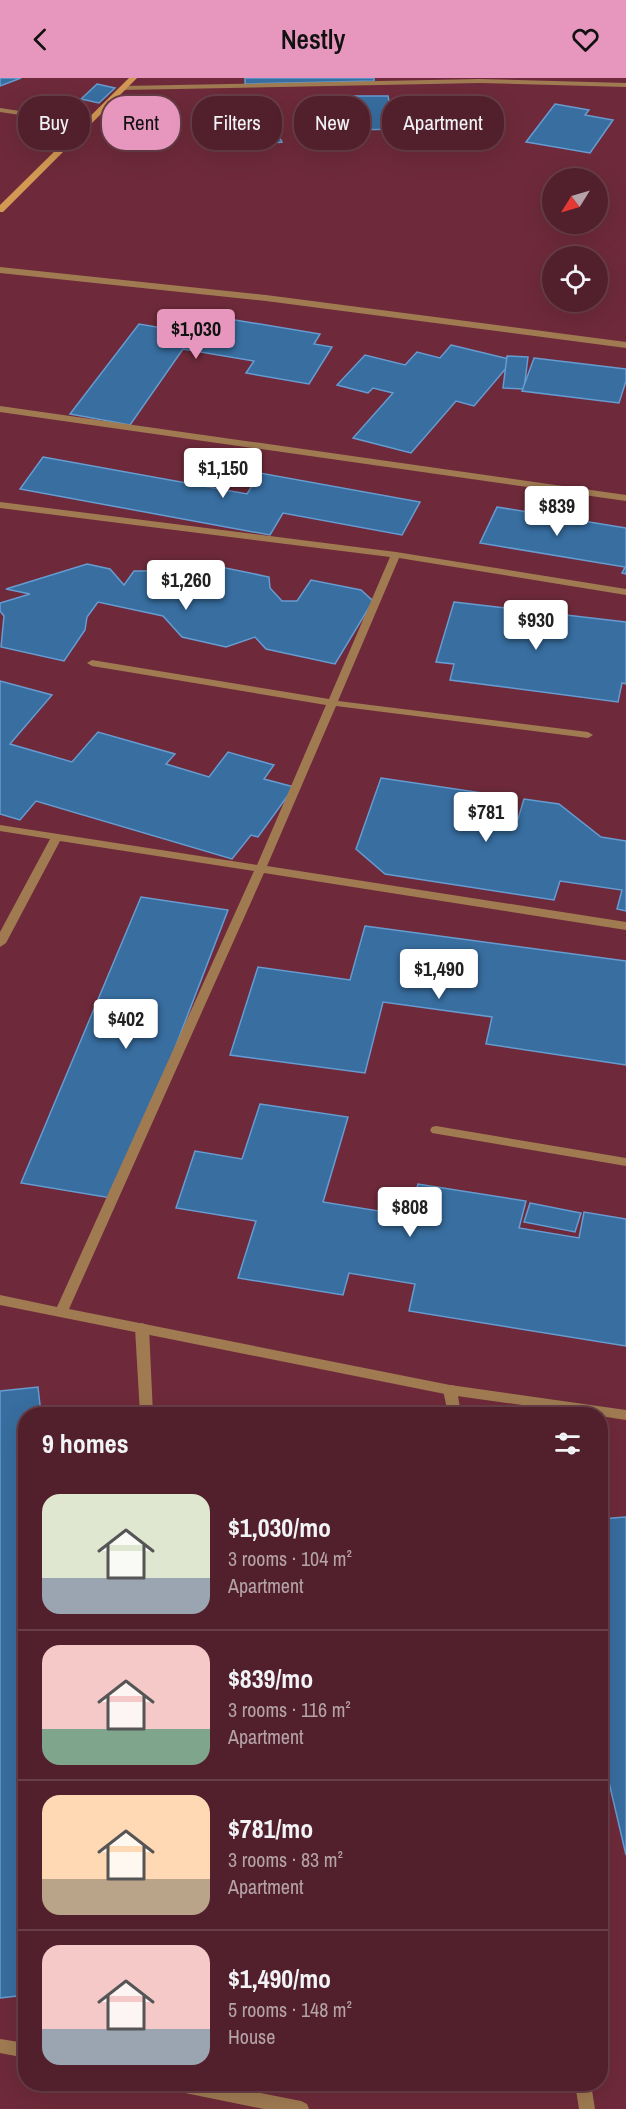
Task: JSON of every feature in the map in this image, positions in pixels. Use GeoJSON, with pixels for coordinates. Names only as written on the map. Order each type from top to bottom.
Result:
{"type":"FeatureCollection","features":[{"type":"Feature","properties":{"kind":"main road"},"geometry":{"type":"LineString","coordinates":[[90,120],[133,78]]}},
{"type":"Feature","properties":{"kind":"main road"},"geometry":{"type":"LineString","coordinates":[[0,210],[60,150]]}},
{"type":"Feature","properties":{"kind":"street"},"geometry":{"type":"LineString","coordinates":[[123,88],[480,81],[626,85]]}},
{"type":"Feature","properties":{"kind":"street"},"geometry":{"type":"LineString","coordinates":[[0,110],[18,113]]}},
{"type":"Feature","properties":{"kind":"street"},"geometry":{"type":"LineString","coordinates":[[0,270],[266,298],[626,345]]}},
{"type":"Feature","properties":{"kind":"street"},"geometry":{"type":"LineString","coordinates":[[0,409],[626,498]]}},
{"type":"Feature","properties":{"kind":"street"},"geometry":{"type":"LineString","coordinates":[[0,505],[396,555],[626,592]]}},
{"type":"Feature","properties":{"kind":"street"},"geometry":{"type":"LineString","coordinates":[[61,1312],[261,868],[396,555]]}},
{"type":"Feature","properties":{"kind":"street"},"geometry":{"type":"LineString","coordinates":[[92,663],[333,702],[588,735]]}},
{"type":"Feature","properties":{"kind":"street"},"geometry":{"type":"LineString","coordinates":[[0,828],[626,926]]}},
{"type":"Feature","properties":{"kind":"street"},"geometry":{"type":"LineString","coordinates":[[0,943],[57,837]]}},
{"type":"Feature","properties":{"kind":"street"},"geometry":{"type":"LineString","coordinates":[[436,1130],[626,1162]]}},
{"type":"Feature","properties":{"kind":"street"},"geometry":{"type":"LineString","coordinates":[[0,1300],[450,1390],[570,1407]]}},
{"type":"Feature","properties":{"kind":"street"},"geometry":{"type":"LineString","coordinates":[[142,1328],[147,1407]]}},
{"type":"Feature","properties":{"kind":"street"},"geometry":{"type":"LineString","coordinates":[[450,1390],[454,1407]]}},
{"type":"Feature","properties":{"kind":"street"},"geometry":{"type":"LineString","coordinates":[[608,1412],[626,1415]]}},
{"type":"Feature","properties":{"kind":"street"},"geometry":{"type":"LineString","coordinates":[[0,2046],[18,2049]]}},
{"type":"Feature","properties":{"kind":"street"},"geometry":{"type":"LineString","coordinates":[[219,2091],[301,2109]]}},
{"type":"Feature","properties":{"kind":"street"},"geometry":{"type":"LineString","coordinates":[[584,2091],[587,2109]]}},
{"type":"Feature","properties":{"kind":"building"},"geometry":{"type":"Polygon","coordinates":[[[0,78],[21,78],[0,86],[0,78]]]}},
{"type":"Feature","properties":{"kind":"building"},"geometry":{"type":"Polygon","coordinates":[[[245,78],[374,78],[374,81],[245,84],[245,78]]]}},
{"type":"Feature","properties":{"kind":"building"},"geometry":{"type":"Polygon","coordinates":[[[97,84],[115,88],[106,96],[102,96],[99,103],[90,101],[90,96],[84,96],[97,84]]]}},
{"type":"Feature","properties":{"kind":"building"},"geometry":{"type":"Polygon","coordinates":[[[370,96],[382,96],[382,129],[370,130],[370,96]]]}},
{"type":"Feature","properties":{"kind":"building"},"geometry":{"type":"Polygon","coordinates":[[[555,104],[589,110],[585,115],[613,120],[590,153],[526,142],[555,104]]]}},
{"type":"Feature","properties":{"kind":"building"},"geometry":{"type":"Polygon","coordinates":[[[181,311],[320,334],[314,344],[332,347],[309,384],[246,373],[254,361],[183,349],[130,425],[70,414],[139,324],[168,329],[181,311]]]}},
{"type":"Feature","properties":{"kind":"building"},"geometry":{"type":"Polygon","coordinates":[[[451,345],[513,360],[474,406],[456,401],[411,453],[353,438],[393,393],[373,388],[368,393],[337,385],[365,355],[405,365],[417,352],[440,358],[451,345]]]}},
{"type":"Feature","properties":{"kind":"building"},"geometry":{"type":"Polygon","coordinates":[[[507,356],[528,357],[524,389],[503,388],[507,356]]]}},
{"type":"Feature","properties":{"kind":"building"},"geometry":{"type":"Polygon","coordinates":[[[534,358],[626,369],[626,381],[619,403],[522,391],[534,358]]]}},
{"type":"Feature","properties":{"kind":"building"},"geometry":{"type":"Polygon","coordinates":[[[43,457],[247,494],[260,473],[420,502],[402,535],[283,513],[270,535],[20,489],[43,457]]]}},
{"type":"Feature","properties":{"kind":"building"},"geometry":{"type":"Polygon","coordinates":[[[497,507],[626,528],[626,574],[622,573],[625,567],[480,543],[497,507]]]}},
{"type":"Feature","properties":{"kind":"building"},"geometry":{"type":"Polygon","coordinates":[[[87,564],[110,569],[124,585],[134,571],[160,571],[211,582],[221,567],[269,577],[270,588],[282,601],[297,601],[311,580],[361,590],[373,601],[335,664],[266,649],[255,637],[226,647],[182,637],[163,616],[98,602],[87,617],[85,630],[64,661],[1,647],[4,616],[0,611],[0,603],[30,594],[6,589],[87,564]]]}},
{"type":"Feature","properties":{"kind":"building"},"geometry":{"type":"Polygon","coordinates":[[[454,602],[626,622],[626,684],[622,683],[618,702],[450,680],[454,664],[436,662],[454,602]]]}},
{"type":"Feature","properties":{"kind":"building"},"geometry":{"type":"Polygon","coordinates":[[[0,681],[52,695],[10,744],[72,762],[98,732],[175,754],[166,764],[209,777],[228,752],[274,765],[264,779],[294,787],[258,837],[251,835],[232,859],[36,801],[20,820],[0,814],[0,681]]]}},
{"type":"Feature","properties":{"kind":"building"},"geometry":{"type":"Polygon","coordinates":[[[381,778],[483,793],[477,812],[518,819],[524,799],[559,804],[601,837],[626,841],[626,911],[617,909],[622,890],[560,881],[554,900],[385,874],[356,849],[381,778]]]}},
{"type":"Feature","properties":{"kind":"building"},"geometry":{"type":"Polygon","coordinates":[[[141,897],[228,910],[117,1199],[21,1183],[141,897]]]}},
{"type":"Feature","properties":{"kind":"building"},"geometry":{"type":"Polygon","coordinates":[[[365,926],[626,961],[626,1065],[486,1044],[492,1017],[383,1002],[365,1073],[230,1055],[258,967],[350,980],[365,926]]]}},
{"type":"Feature","properties":{"kind":"building"},"geometry":{"type":"Polygon","coordinates":[[[260,1104],[348,1117],[323,1202],[409,1216],[418,1184],[526,1201],[519,1228],[579,1238],[584,1212],[626,1219],[626,1346],[409,1311],[415,1284],[349,1273],[343,1295],[238,1278],[256,1221],[176,1208],[195,1151],[242,1159],[260,1104]]]}},
{"type":"Feature","properties":{"kind":"building"},"geometry":{"type":"Polygon","coordinates":[[[530,1203],[581,1213],[575,1232],[524,1222],[530,1203]]]}},
{"type":"Feature","properties":{"kind":"building"},"geometry":{"type":"Polygon","coordinates":[[[38,1387],[40,1407],[18,1407],[18,1996],[0,1998],[0,1391],[38,1387]]]}},
{"type":"Feature","properties":{"kind":"building"},"geometry":{"type":"Polygon","coordinates":[[[626,1517],[626,1855],[608,1778],[608,1518],[626,1517]]]}}]}
